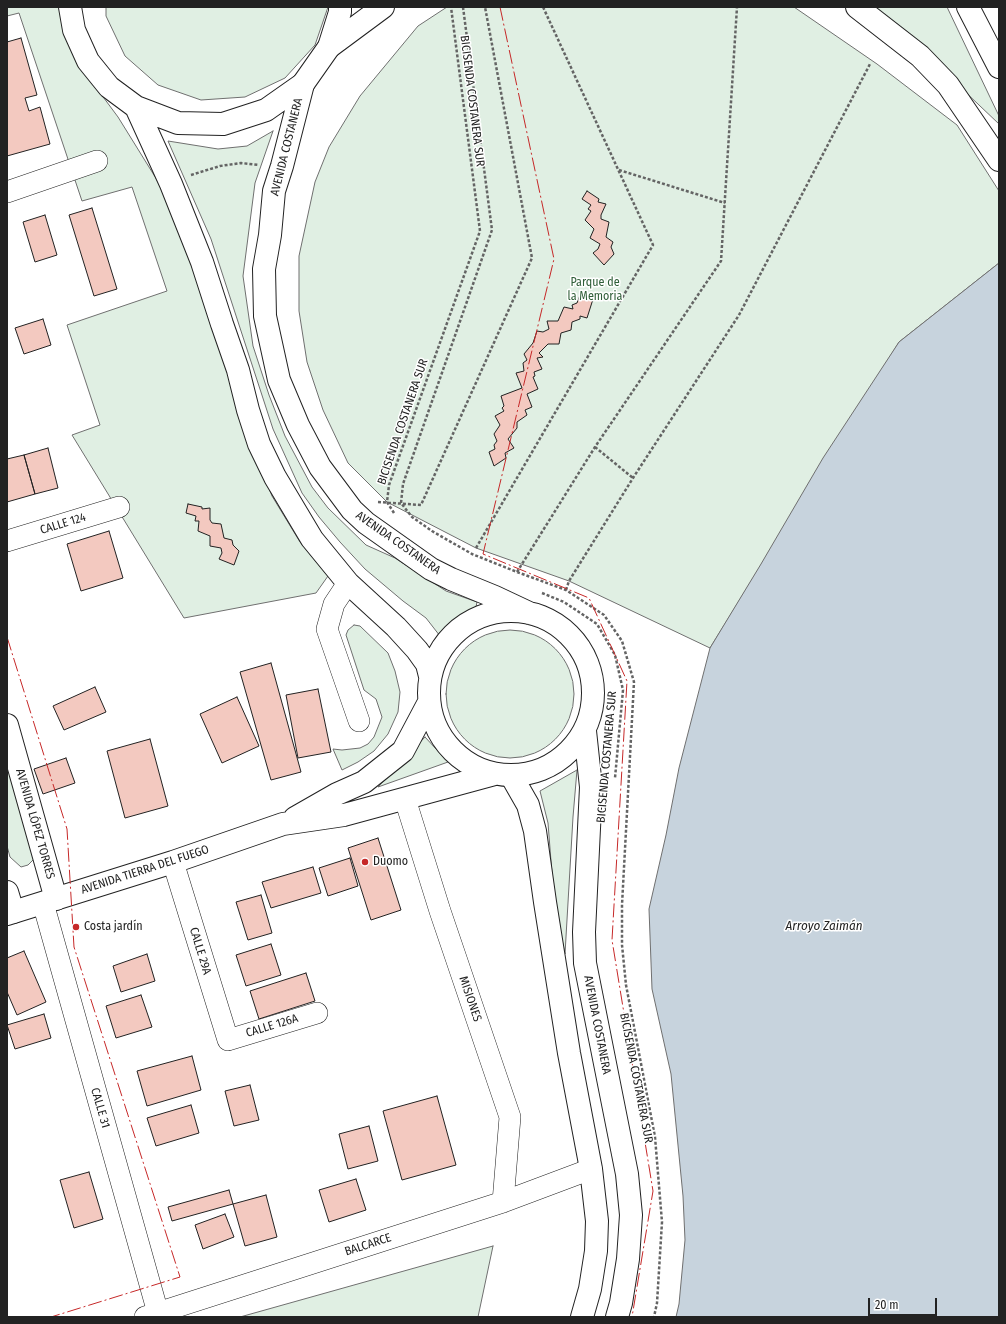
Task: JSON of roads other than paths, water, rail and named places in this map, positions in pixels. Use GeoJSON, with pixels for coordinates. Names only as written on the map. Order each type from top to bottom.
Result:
{"type":"FeatureCollection","features":[{"type":"Feature","properties":{"kind":"main road"},"geometry":{"type":"LineString","coordinates":[[70,7],[74,30],[88,61],[109,87],[136,107],[178,123],[223,124],[266,110],[303,84],[328,47],[340,12],[340,7]]}},
{"type":"Feature","properties":{"kind":"main road"},"geometry":{"type":"LineString","coordinates":[[328,47],[383,7]]}},
{"type":"Feature","properties":{"kind":"main road"},"geometry":{"type":"LineString","coordinates":[[857,7],[920,56],[948,85],[999,160]]}},
{"type":"Feature","properties":{"kind":"main road"},"geometry":{"type":"LineString","coordinates":[[968,7],[999,67]]}},
{"type":"Feature","properties":{"kind":"main road","name":"AVENIDA COSTANERA"},"geometry":{"type":"LineString","coordinates":[[303,84],[274,191],[270,235],[264,269],[265,316],[279,380],[298,425],[320,466],[352,510],[366,523],[431,569],[529,613]]}},
{"type":"Feature","properties":{"kind":"main road"},"geometry":{"type":"LineString","coordinates":[[136,107],[171,184],[202,262],[238,370],[259,444],[275,477],[312,539],[348,583],[396,627],[418,650],[427,664],[430,676],[429,702],[435,727],[450,749],[470,765],[503,776],[528,806],[535,831],[569,1053],[591,1169],[597,1221],[596,1251],[590,1290],[582,1317]]}},
{"type":"Feature","properties":{"kind":"main road"},"geometry":{"type":"LineString","coordinates":[[430,676],[440,652],[456,632],[478,618],[503,611],[529,613],[552,622],[572,637],[586,658],[593,682],[593,707],[585,730]]}},
{"type":"Feature","properties":{"kind":"main road","name":"AVENIDA TIERRA DEL FUEGO"},"geometry":{"type":"LineString","coordinates":[[9,906],[50,901],[173,862],[283,824],[337,794],[364,782],[403,751],[429,702]]}},
{"type":"Feature","properties":{"kind":"main road","name":"AVENIDA LÓPEZ TORRES"},"geometry":{"type":"LineString","coordinates":[[7,725],[50,901]]}},
{"type":"Feature","properties":{"kind":"main road","name":"AVENIDA COSTANERA"},"geometry":{"type":"LineString","coordinates":[[585,730],[592,787],[584,932],[585,963],[627,1174],[630,1215],[628,1259],[621,1303],[617,1317]]}},
{"type":"Feature","properties":{"kind":"main road","name":"AVENIDA TIERRA DEL FUEGO"},"geometry":{"type":"LineString","coordinates":[[283,824],[344,816],[404,799],[503,776],[529,774],[545,768],[568,753],[585,730]]}},
{"type":"Feature","properties":{"kind":"street"},"geometry":{"type":"LineString","coordinates":[[7,192],[97,161]]}},
{"type":"Feature","properties":{"kind":"street","name":"CALLE 124"},"geometry":{"type":"LineString","coordinates":[[7,541],[119,507]]}},
{"type":"Feature","properties":{"kind":"street"},"geometry":{"type":"LineString","coordinates":[[348,583],[334,604],[327,629],[359,721]]}},
{"type":"Feature","properties":{"kind":"street","name":"MISIONES"},"geometry":{"type":"LineString","coordinates":[[404,799],[510,1118],[503,1202]]}},
{"type":"Feature","properties":{"kind":"street","name":"CALLE 29A"},"geometry":{"type":"LineString","coordinates":[[173,862],[228,1040]]}},
{"type":"Feature","properties":{"kind":"street","name":"CALLE 31"},"geometry":{"type":"LineString","coordinates":[[50,901],[151,1315]]}},
{"type":"Feature","properties":{"kind":"street","name":"CALLE 126A"},"geometry":{"type":"LineString","coordinates":[[228,1040],[317,1013]]}},
{"type":"Feature","properties":{"kind":"street","name":"BALCARCE"},"geometry":{"type":"LineString","coordinates":[[151,1315],[503,1202],[591,1169]]}},
{"type":"Feature","properties":{"kind":"water","name":"Arroyo Zaimán"},"geometry":{"type":"Polygon","coordinates":[[[999,263],[999,1317],[676,1317],[679,1304],[685,1240],[683,1196],[671,1074],[652,989],[649,909],[666,835],[679,768],[710,648],[823,458],[899,342],[999,263]]]}},
{"type":"Feature","properties":{"kind":"place","name":"Duomo"},"geometry":{"type":"Point","coordinates":[365,862]}},
{"type":"Feature","properties":{"kind":"place","name":"Costa jardín"},"geometry":{"type":"Point","coordinates":[76,927]}},
{"type":"Feature","properties":{"kind":"park label","name":"Parque de la Memoria"},"geometry":{"type":"Point","coordinates":[595,290]}}]}
